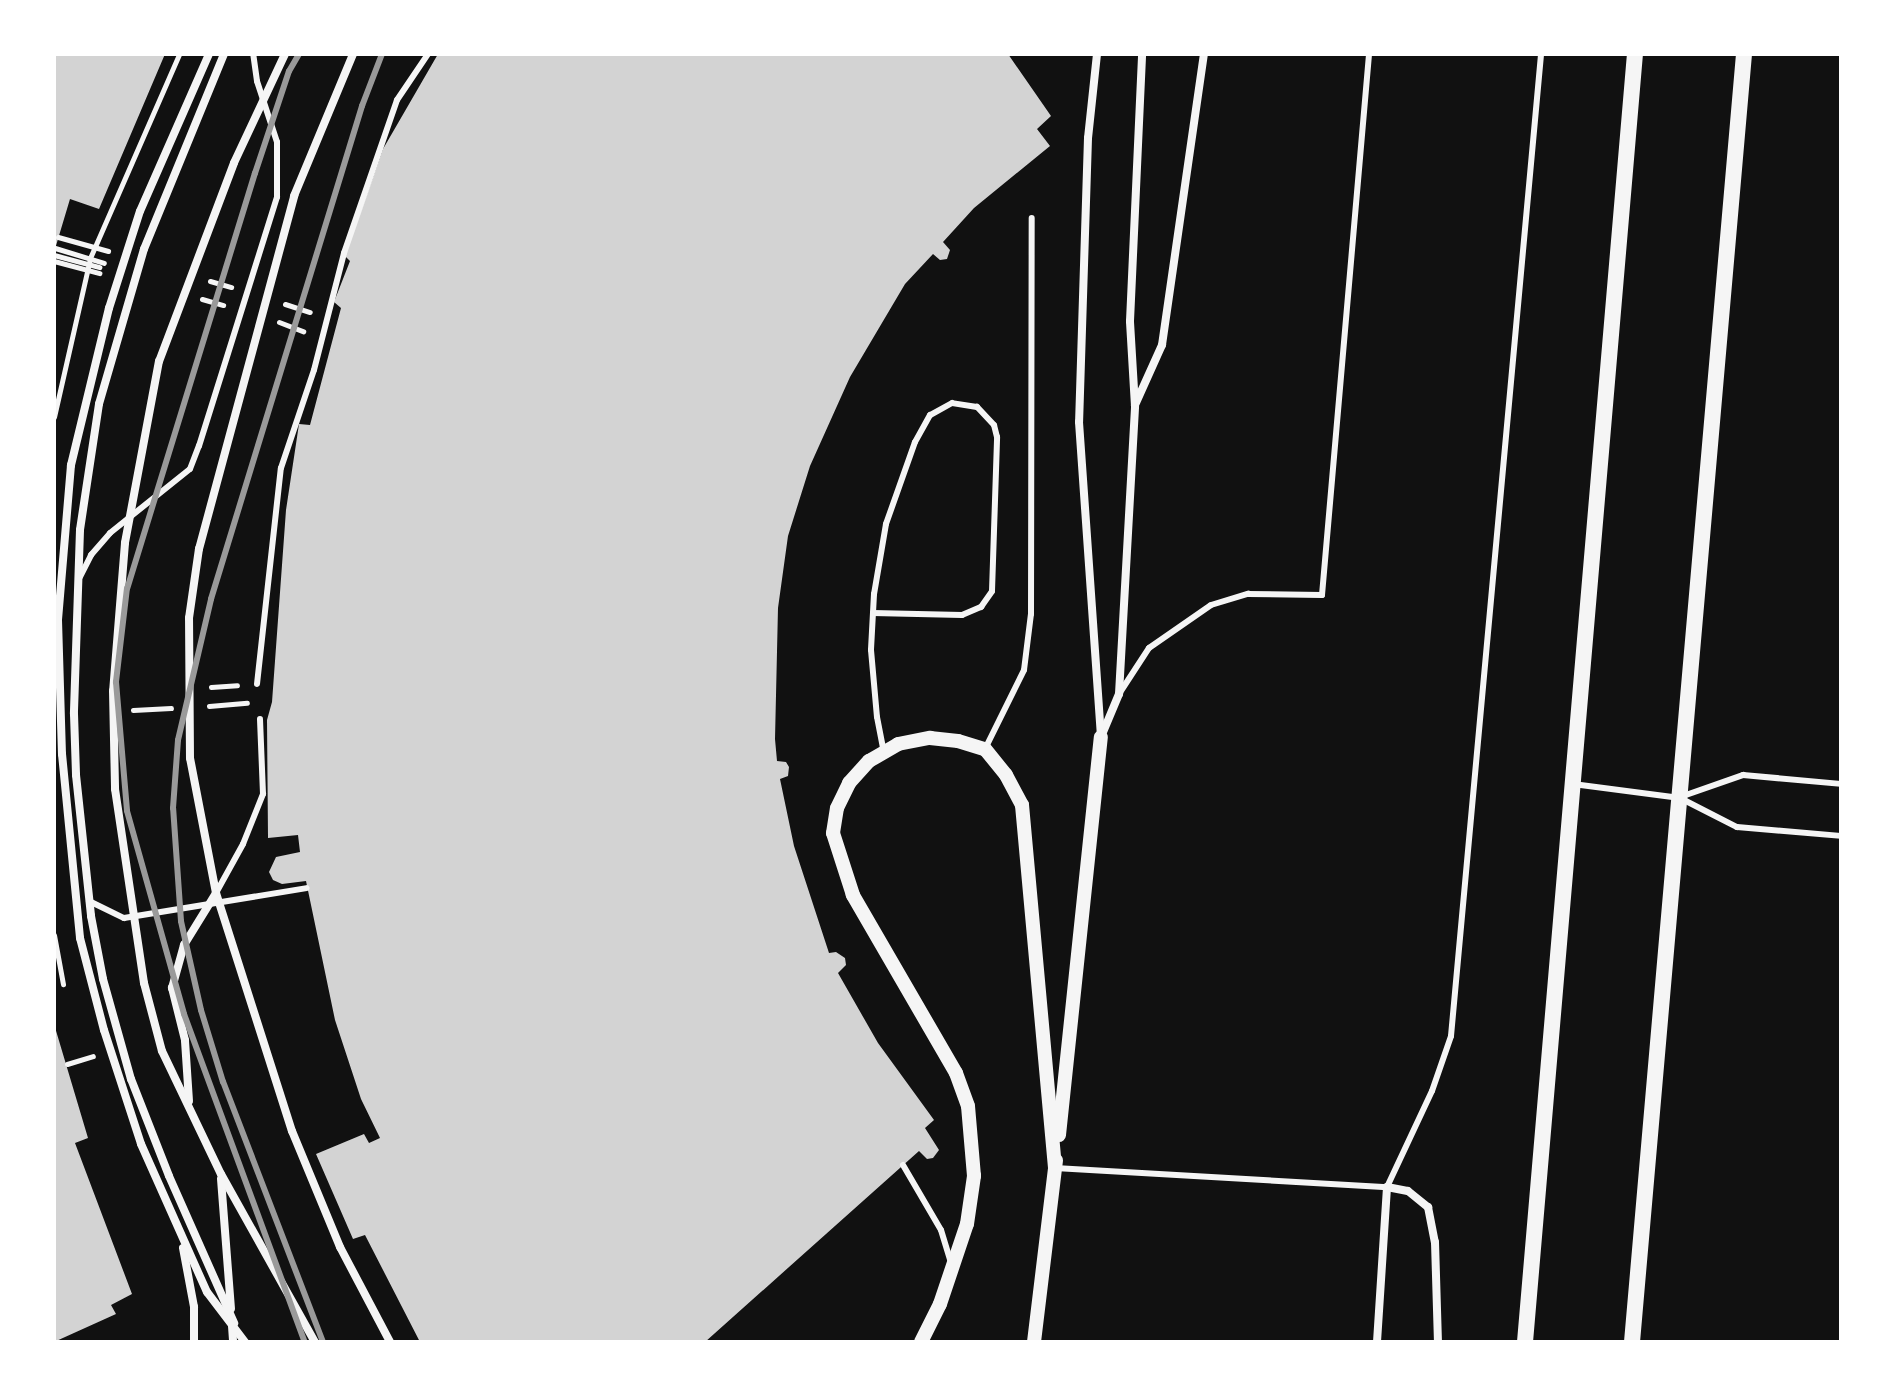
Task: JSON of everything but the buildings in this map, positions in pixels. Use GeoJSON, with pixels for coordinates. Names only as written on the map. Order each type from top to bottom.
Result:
{"type":"FeatureCollection","features":[{"type":"Feature","properties":{"kind":"main road"},"geometry":{"type":"LineString","coordinates":[[1525,1342],[1635,54]]}},
{"type":"Feature","properties":{"kind":"main road"},"geometry":{"type":"LineString","coordinates":[[1632,1342],[1744,54]]}},
{"type":"Feature","properties":{"kind":"street"},"geometry":{"type":"LineString","coordinates":[[209,54],[140,211],[121,268],[71,465],[58,620],[62,754],[80,938],[104,1030],[141,1144],[207,1292],[243,1342]]}},
{"type":"Feature","properties":{"kind":"street"},"geometry":{"type":"LineString","coordinates":[[224,54],[187,137],[135,276],[99,404],[80,530],[76,775],[89,901],[103,979],[131,1079],[169,1176],[243,1342]]}},
{"type":"Feature","properties":{"kind":"street"},"geometry":{"type":"LineString","coordinates":[[285,54],[234,163],[159,361],[125,543],[114,650],[115,789],[142,969],[162,1051],[221,1174],[315,1342]]}},
{"type":"Feature","properties":{"kind":"street"},"geometry":{"type":"LineString","coordinates":[[353,54],[294,196],[199,549],[189,618],[190,758],[216,893],[292,1131],[340,1247],[390,1342]]}},
{"type":"Feature","properties":{"kind":"street"},"geometry":{"type":"LineString","coordinates":[[1034,1342],[1101,737],[1079,422],[1088,138],[1097,54]]}},
{"type":"Feature","properties":{"kind":"street"},"geometry":{"type":"LineString","coordinates":[[1101,737],[1119,694],[1135,406],[1130,321],[1142,54]]}},
{"type":"Feature","properties":{"kind":"street"},"geometry":{"type":"LineString","coordinates":[[1135,406],[1162,345],[1204,54]]}},
{"type":"Feature","properties":{"kind":"street"},"geometry":{"type":"LineString","coordinates":[[921,1342],[953,1267],[967,1224],[974,1176],[968,1106],[956,1073],[853,895],[833,833],[837,808],[849,783],[869,761],[898,744],[930,738],[958,741],[985,749],[1006,775],[1022,805],[1055,1168]]}},
{"type":"Feature","properties":{"kind":"street"},"geometry":{"type":"LineString","coordinates":[[189,1106],[185,1040],[172,988],[184,945],[216,893]]}},
{"type":"Feature","properties":{"kind":"street"},"geometry":{"type":"LineString","coordinates":[[221,1174],[233,1342]]}},
{"type":"Feature","properties":{"kind":"street"},"geometry":{"type":"LineString","coordinates":[[169,1176],[194,1307],[194,1342]]}},
{"type":"Feature","properties":{"kind":"street"},"geometry":{"type":"LineString","coordinates":[[1377,1342],[1387,1187],[1408,1191],[1428,1207],[1435,1242],[1438,1342]]}},
{"type":"Feature","properties":{"kind":"lane"},"geometry":{"type":"LineString","coordinates":[[77,584],[91,555],[110,533],[190,469],[199,446],[277,197],[277,142],[257,81],[253,54]]}},
{"type":"Feature","properties":{"kind":"lane"},"geometry":{"type":"LineString","coordinates":[[257,684],[281,468],[314,370],[344,253],[397,100],[428,54]]}},
{"type":"Feature","properties":{"kind":"lane"},"geometry":{"type":"LineString","coordinates":[[1119,694],[1149,648],[1211,605],[1248,594],[1322,595],[1369,54]]}},
{"type":"Feature","properties":{"kind":"lane"},"geometry":{"type":"LineString","coordinates":[[1055,1168],[1387,1187],[1432,1091],[1451,1036],[1541,54]]}},
{"type":"Feature","properties":{"kind":"lane"},"geometry":{"type":"LineString","coordinates":[[985,749],[1024,670],[1031,614],[1032,218]]}},
{"type":"Feature","properties":{"kind":"lane"},"geometry":{"type":"LineString","coordinates":[[873,613],[962,615],[981,607],[992,591],[997,437],[994,425],[977,407],[965,403],[941,407],[922,426],[886,524],[873,613],[872,663],[884,752]]}},
{"type":"Feature","properties":{"kind":"lane"},"geometry":{"type":"LineString","coordinates":[[216,893],[243,844],[263,794],[260,719]]}},
{"type":"Feature","properties":{"kind":"lane"},"geometry":{"type":"LineString","coordinates":[[1680,798],[1743,775],[1841,784]]}},
{"type":"Feature","properties":{"kind":"lane"},"geometry":{"type":"LineString","coordinates":[[1573,784],[1680,798],[1737,827],[1841,836]]}},
{"type":"Feature","properties":{"kind":"lane"},"geometry":{"type":"LineString","coordinates":[[89,901],[124,918],[307,888]]}},
{"type":"Feature","properties":{"kind":"lane"},"geometry":{"type":"LineString","coordinates":[[903,1165],[941,1230],[953,1267]]}},
{"type":"Feature","properties":{"kind":"path"},"geometry":{"type":"LineString","coordinates":[[55,252],[121,268]]}},
{"type":"Feature","properties":{"kind":"path"},"geometry":{"type":"LineString","coordinates":[[55,252],[135,276]]}},
{"type":"Feature","properties":{"kind":"path"},"geometry":{"type":"LineString","coordinates":[[54,935],[63,984]]}},
{"type":"Feature","properties":{"kind":"railway"},"geometry":{"type":"LineString","coordinates":[[299,54],[289,71],[255,173],[127,588],[116,682],[127,811],[184,1014],[305,1342]]}},
{"type":"Feature","properties":{"kind":"railway"},"geometry":{"type":"LineString","coordinates":[[323,1342],[223,1082],[201,1010],[181,921],[173,808],[178,740],[211,599],[362,106],[382,54]]}}]}
